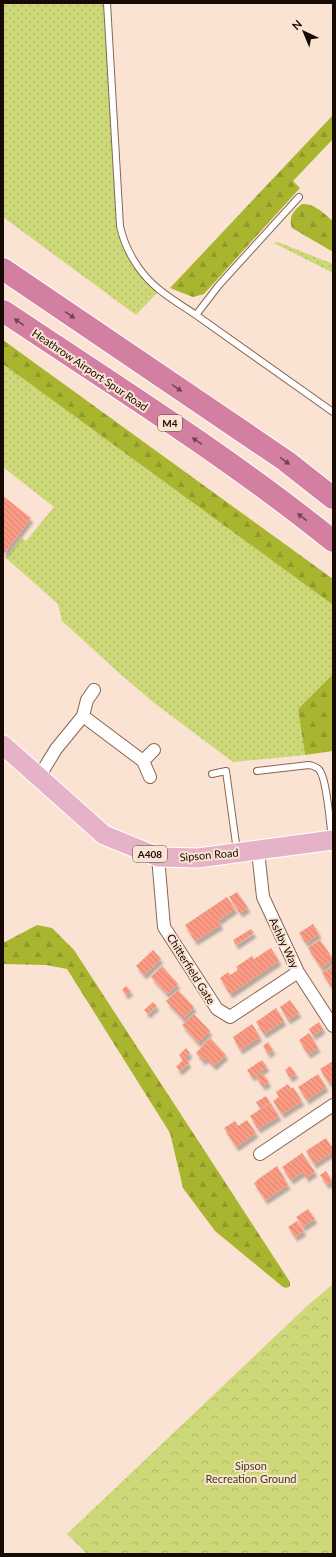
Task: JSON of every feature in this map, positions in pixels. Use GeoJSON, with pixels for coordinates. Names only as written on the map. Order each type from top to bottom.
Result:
{"type":"FeatureCollection","features":[{"type":"Feature","properties":{"kind":"highway"},"geometry":{"type":"LineString","coordinates":[[3,269],[286,461],[333,498]]}},
{"type":"Feature","properties":{"kind":"highway","name":"Heathrow Airport Spur Road"},"geometry":{"type":"LineString","coordinates":[[3,311],[202,444],[333,541]]}},
{"type":"Feature","properties":{"kind":"main road","name":"Sipson Road"},"geometry":{"type":"LineString","coordinates":[[4,748],[104,835],[158,857],[198,858],[333,840]]}},
{"type":"Feature","properties":{"kind":"street"},"geometry":{"type":"LineString","coordinates":[[38,777],[56,749],[83,716],[87,700],[94,690]]}},
{"type":"Feature","properties":{"kind":"street"},"geometry":{"type":"LineString","coordinates":[[83,716],[143,762],[150,777]]}},
{"type":"Feature","properties":{"kind":"street"},"geometry":{"type":"LineString","coordinates":[[143,762],[154,750]]}},
{"type":"Feature","properties":{"kind":"street","name":"Ashby Way"},"geometry":{"type":"LineString","coordinates":[[258,851],[263,897],[298,972],[333,1026]]}},
{"type":"Feature","properties":{"kind":"street","name":"Chitterfield Gate"},"geometry":{"type":"LineString","coordinates":[[158,857],[164,927],[217,1009],[230,1017],[298,972]]}},
{"type":"Feature","properties":{"kind":"street"},"geometry":{"type":"LineString","coordinates":[[260,1154],[333,1105]]}},
{"type":"Feature","properties":{"kind":"lane"},"geometry":{"type":"LineString","coordinates":[[107,3],[120,226],[128,250],[137,265],[155,286],[333,412]]}},
{"type":"Feature","properties":{"kind":"lane"},"geometry":{"type":"LineString","coordinates":[[196,315],[219,285],[299,197]]}},
{"type":"Feature","properties":{"kind":"lane"},"geometry":{"type":"LineString","coordinates":[[258,770],[309,765],[317,767],[324,782],[333,840]]}},
{"type":"Feature","properties":{"kind":"lane"},"geometry":{"type":"LineString","coordinates":[[212,774],[226,771],[238,852]]}},
{"type":"Feature","properties":{"kind":"green space"},"geometry":{"type":"Polygon","coordinates":[[[3,3],[105,3],[115,162],[124,249],[135,266],[158,292],[136,315],[3,217],[3,3]]]}},
{"type":"Feature","properties":{"kind":"green space"},"geometry":{"type":"Polygon","coordinates":[[[333,115],[333,139],[293,181],[300,188],[204,294],[193,297],[170,288],[333,115]]]}},
{"type":"Feature","properties":{"kind":"green space"},"geometry":{"type":"Polygon","coordinates":[[[302,204],[315,207],[333,221],[333,252],[292,228],[292,214],[302,204]]]}},
{"type":"Feature","properties":{"kind":"green space"},"geometry":{"type":"Polygon","coordinates":[[[278,242],[333,264],[333,273],[274,243],[278,242]]]}},
{"type":"Feature","properties":{"kind":"green space"},"geometry":{"type":"Polygon","coordinates":[[[3,340],[333,579],[333,605],[3,364],[3,340]]]}},
{"type":"Feature","properties":{"kind":"green space"},"geometry":{"type":"Polygon","coordinates":[[[3,364],[333,605],[333,674],[298,709],[305,755],[233,762],[153,702],[118,672],[62,621],[58,604],[6,558],[22,538],[26,541],[54,507],[3,467],[3,364]]]}},
{"type":"Feature","properties":{"kind":"green space"},"geometry":{"type":"Polygon","coordinates":[[[333,674],[333,751],[305,755],[298,709],[333,674]]]}},
{"type":"Feature","properties":{"kind":"green space"},"geometry":{"type":"Polygon","coordinates":[[[37,925],[52,928],[74,950],[290,1282],[290,1286],[286,1288],[283,1287],[215,1231],[183,1188],[170,1133],[67,969],[46,965],[3,964],[3,943],[37,925]]]}},
{"type":"Feature","properties":{"kind":"green space","name":"Sipson Recreation Ground"},"geometry":{"type":"Polygon","coordinates":[[[333,1284],[333,1554],[87,1554],[67,1534],[307,1306],[333,1284]]]}},
{"type":"Feature","properties":{"kind":"building"},"geometry":{"type":"Polygon","coordinates":[[[3,496],[31,518],[3,555],[3,496]]]}},
{"type":"Feature","properties":{"kind":"building"},"geometry":{"type":"Polygon","coordinates":[[[237,892],[248,908],[240,913],[229,897],[237,892]]]}},
{"type":"Feature","properties":{"kind":"building"},"geometry":{"type":"Polygon","coordinates":[[[227,897],[235,909],[218,921],[221,925],[195,941],[185,925],[227,897]]]}},
{"type":"Feature","properties":{"kind":"building"},"geometry":{"type":"Polygon","coordinates":[[[313,924],[319,934],[306,943],[299,933],[313,924]]]}},
{"type":"Feature","properties":{"kind":"building"},"geometry":{"type":"Polygon","coordinates":[[[251,929],[254,933],[236,945],[233,940],[251,929]]]}},
{"type":"Feature","properties":{"kind":"building"},"geometry":{"type":"Polygon","coordinates":[[[320,940],[333,959],[321,968],[308,948],[320,940]]]}},
{"type":"Feature","properties":{"kind":"building"},"geometry":{"type":"Polygon","coordinates":[[[271,948],[279,961],[230,994],[220,978],[228,972],[230,975],[238,970],[236,967],[252,956],[254,959],[271,948]]]}},
{"type":"Feature","properties":{"kind":"building"},"geometry":{"type":"Polygon","coordinates":[[[153,950],[161,959],[144,975],[136,966],[153,950]]]}},
{"type":"Feature","properties":{"kind":"building"},"geometry":{"type":"Polygon","coordinates":[[[162,966],[178,984],[167,994],[151,977],[162,966]]]}},
{"type":"Feature","properties":{"kind":"building"},"geometry":{"type":"Polygon","coordinates":[[[333,966],[333,989],[322,973],[333,966]]]}},
{"type":"Feature","properties":{"kind":"building"},"geometry":{"type":"Polygon","coordinates":[[[126,986],[131,991],[126,995],[122,990],[126,986]]]}},
{"type":"Feature","properties":{"kind":"building"},"geometry":{"type":"Polygon","coordinates":[[[178,990],[194,1007],[183,1019],[166,1001],[178,990]]]}},
{"type":"Feature","properties":{"kind":"building"},"geometry":{"type":"Polygon","coordinates":[[[290,1000],[299,1013],[288,1020],[280,1007],[290,1000]]]}},
{"type":"Feature","properties":{"kind":"building"},"geometry":{"type":"Polygon","coordinates":[[[153,1002],[157,1006],[148,1014],[144,1010],[153,1002]]]}},
{"type":"Feature","properties":{"kind":"building"},"geometry":{"type":"Polygon","coordinates":[[[276,1008],[284,1021],[264,1034],[256,1022],[276,1008]]]}},
{"type":"Feature","properties":{"kind":"building"},"geometry":{"type":"Polygon","coordinates":[[[194,1014],[210,1031],[198,1043],[182,1025],[194,1014]]]}},
{"type":"Feature","properties":{"kind":"building"},"geometry":{"type":"Polygon","coordinates":[[[319,1022],[323,1029],[313,1036],[309,1029],[319,1022]]]}},
{"type":"Feature","properties":{"kind":"building"},"geometry":{"type":"Polygon","coordinates":[[[252,1024],[260,1037],[240,1050],[233,1037],[252,1024]]]}},
{"type":"Feature","properties":{"kind":"building"},"geometry":{"type":"Polygon","coordinates":[[[309,1033],[318,1048],[308,1054],[299,1040],[309,1033]]]}},
{"type":"Feature","properties":{"kind":"building"},"geometry":{"type":"Polygon","coordinates":[[[210,1038],[226,1055],[214,1066],[206,1058],[203,1061],[196,1053],[210,1038]]]}},
{"type":"Feature","properties":{"kind":"building"},"geometry":{"type":"Polygon","coordinates":[[[268,1042],[273,1050],[268,1054],[263,1046],[268,1042]]]}},
{"type":"Feature","properties":{"kind":"building"},"geometry":{"type":"Polygon","coordinates":[[[186,1048],[190,1053],[185,1058],[189,1063],[180,1071],[176,1067],[183,1060],[179,1055],[186,1048]]]}},
{"type":"Feature","properties":{"kind":"building"},"geometry":{"type":"Polygon","coordinates":[[[262,1060],[267,1067],[252,1077],[247,1070],[262,1060]]]}},
{"type":"Feature","properties":{"kind":"building"},"geometry":{"type":"Polygon","coordinates":[[[333,1061],[333,1080],[329,1083],[320,1069],[333,1061]]]}},
{"type":"Feature","properties":{"kind":"building"},"geometry":{"type":"Polygon","coordinates":[[[290,1066],[296,1074],[290,1078],[285,1070],[290,1066]]]}},
{"type":"Feature","properties":{"kind":"building"},"geometry":{"type":"Polygon","coordinates":[[[262,1073],[269,1082],[263,1086],[256,1077],[262,1073]]]}},
{"type":"Feature","properties":{"kind":"building"},"geometry":{"type":"Polygon","coordinates":[[[318,1074],[326,1087],[307,1100],[298,1087],[318,1074]]]}},
{"type":"Feature","properties":{"kind":"building"},"geometry":{"type":"Polygon","coordinates":[[[288,1084],[291,1089],[293,1087],[302,1101],[282,1114],[273,1101],[279,1097],[276,1092],[288,1084]]]}},
{"type":"Feature","properties":{"kind":"building"},"geometry":{"type":"Polygon","coordinates":[[[266,1096],[270,1102],[260,1108],[256,1102],[266,1096]]]}},
{"type":"Feature","properties":{"kind":"building"},"geometry":{"type":"Polygon","coordinates":[[[270,1103],[279,1116],[258,1129],[250,1116],[270,1103]]]}},
{"type":"Feature","properties":{"kind":"building"},"geometry":{"type":"Polygon","coordinates":[[[247,1120],[256,1133],[236,1147],[224,1128],[235,1121],[238,1126],[247,1120]]]}},
{"type":"Feature","properties":{"kind":"building"},"geometry":{"type":"Polygon","coordinates":[[[326,1138],[333,1149],[333,1152],[314,1164],[306,1151],[326,1138]]]}},
{"type":"Feature","properties":{"kind":"building"},"geometry":{"type":"Polygon","coordinates":[[[302,1153],[315,1172],[306,1178],[303,1172],[291,1180],[282,1167],[302,1153]]]}},
{"type":"Feature","properties":{"kind":"building"},"geometry":{"type":"Polygon","coordinates":[[[277,1166],[288,1185],[265,1200],[254,1183],[277,1166]]]}},
{"type":"Feature","properties":{"kind":"building"},"geometry":{"type":"Polygon","coordinates":[[[326,1171],[332,1181],[327,1185],[320,1175],[326,1171]]]}},
{"type":"Feature","properties":{"kind":"building"},"geometry":{"type":"Polygon","coordinates":[[[308,1209],[315,1219],[303,1227],[296,1217],[308,1209]]]}},
{"type":"Feature","properties":{"kind":"building"},"geometry":{"type":"Polygon","coordinates":[[[297,1221],[304,1231],[295,1237],[288,1227],[297,1221]]]}}]}
